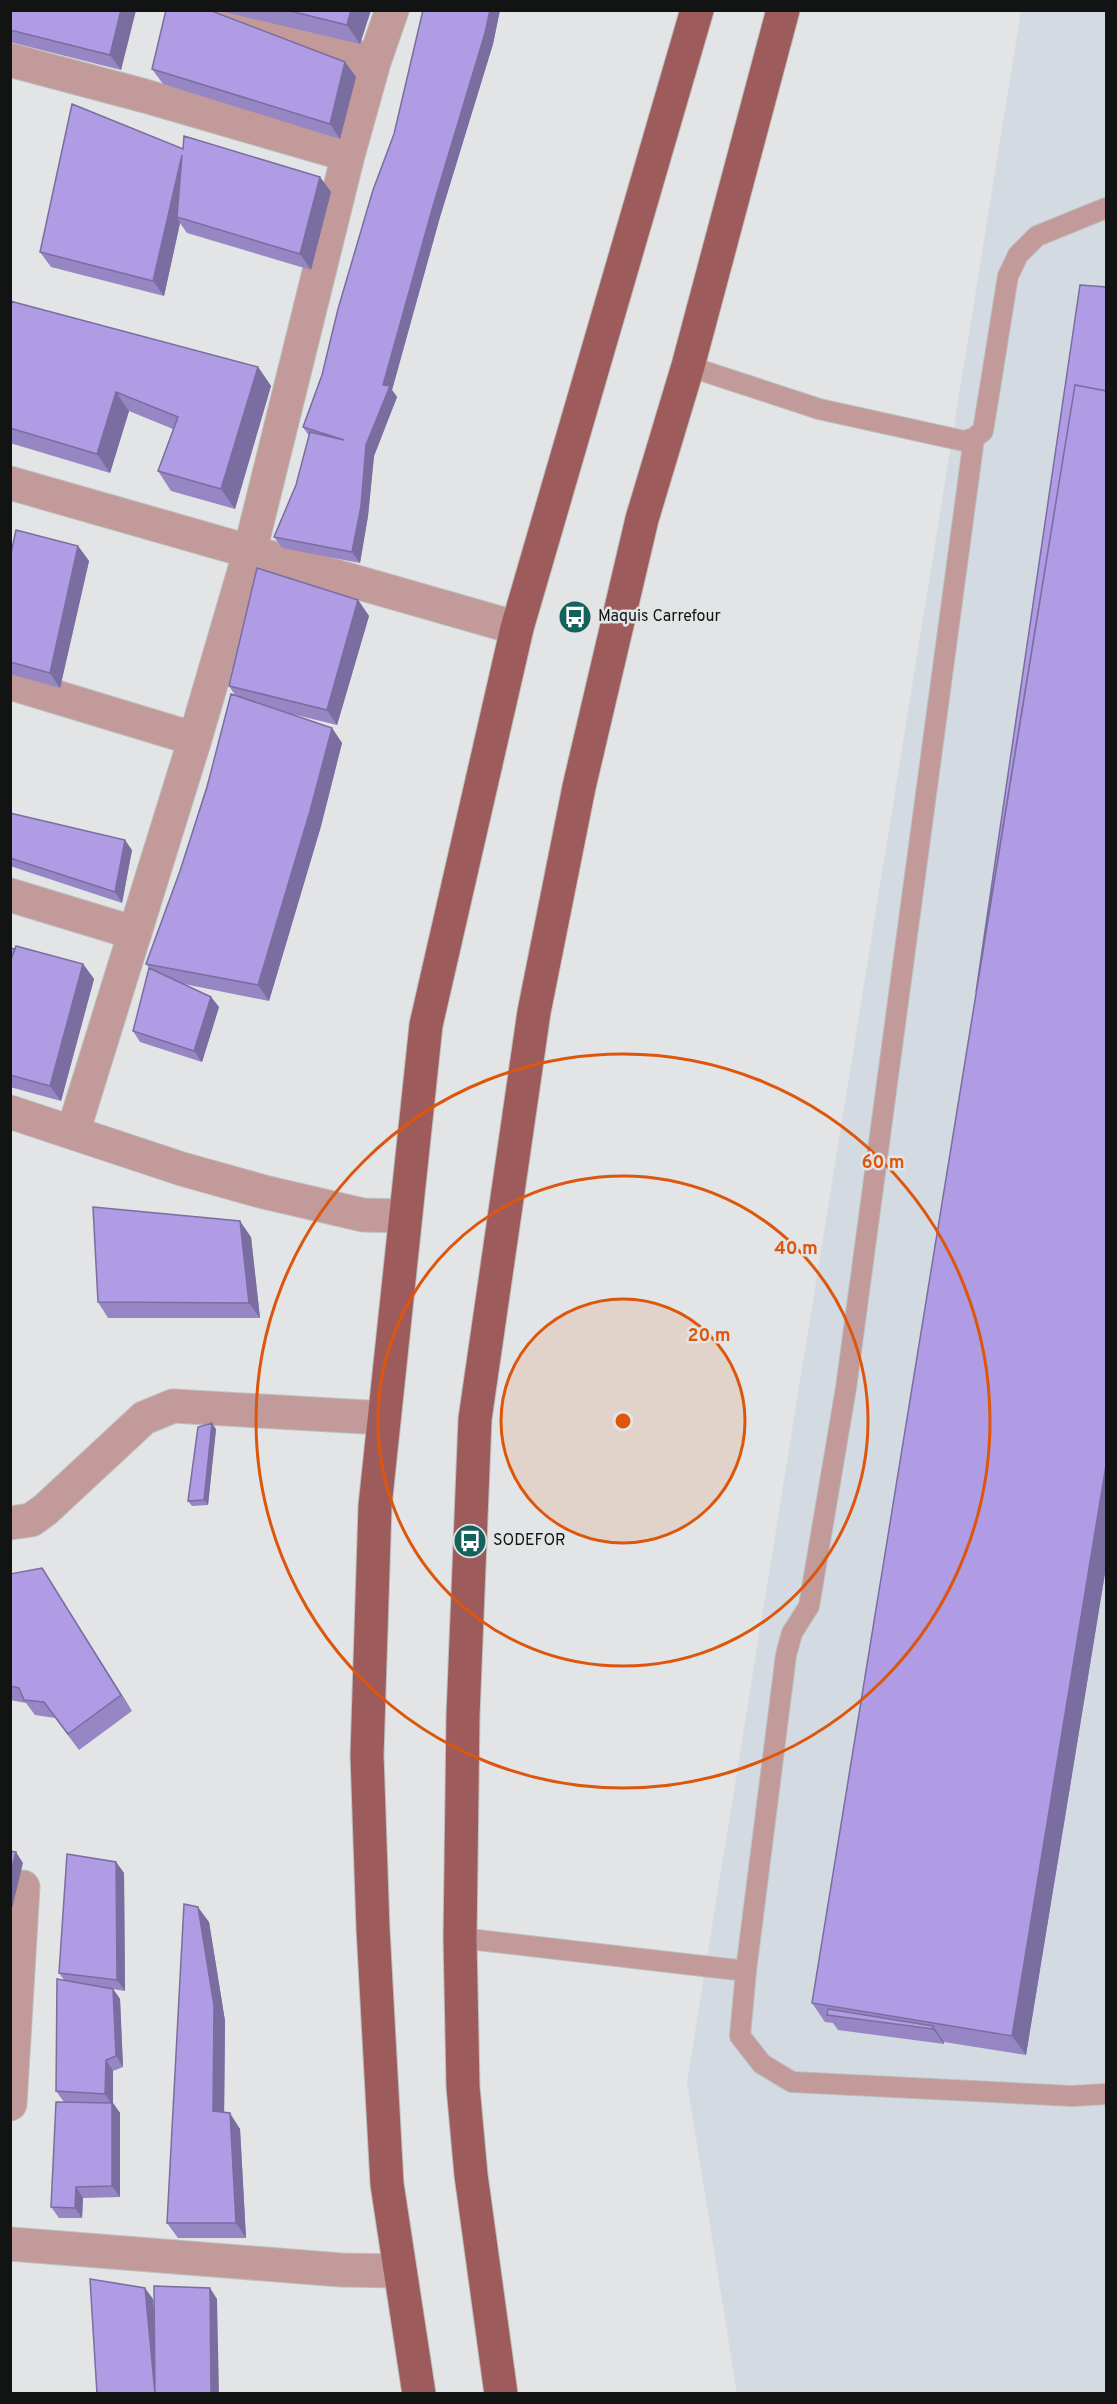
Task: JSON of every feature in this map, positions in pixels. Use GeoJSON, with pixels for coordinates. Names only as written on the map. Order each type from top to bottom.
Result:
{"type":"FeatureCollection","features":[{"type":"Feature","properties":{"kind":"main road"},"geometry":{"type":"LineString","coordinates":[[418,2394],[387,2184],[373,1929],[367,1755],[375,1506],[426,1025],[517,628],[697,10]]}},
{"type":"Feature","properties":{"kind":"main road"},"geometry":{"type":"LineString","coordinates":[[501,2394],[474,2197],[465,2109],[459,1938],[463,1715],[475,1419],[530,1036],[606,665],[642,519],[688,366],[783,10]]}},
{"type":"Feature","properties":{"kind":"street"},"geometry":{"type":"LineString","coordinates":[[201,10],[374,63]]}},
{"type":"Feature","properties":{"kind":"street"},"geometry":{"type":"LineString","coordinates":[[73,1132],[195,739],[250,551],[348,155],[374,63],[392,10]]}},
{"type":"Feature","properties":{"kind":"street"},"geometry":{"type":"LineString","coordinates":[[10,60],[146,96],[348,155]]}},
{"type":"Feature","properties":{"kind":"street"},"geometry":{"type":"LineString","coordinates":[[146,96],[154,64]]}},
{"type":"Feature","properties":{"kind":"street"},"geometry":{"type":"LineString","coordinates":[[10,483],[517,628]]}},
{"type":"Feature","properties":{"kind":"street"},"geometry":{"type":"LineString","coordinates":[[10,683],[195,739]]}},
{"type":"Feature","properties":{"kind":"street"},"geometry":{"type":"LineString","coordinates":[[10,895],[135,933]]}},
{"type":"Feature","properties":{"kind":"street"},"geometry":{"type":"LineString","coordinates":[[10,1112],[264,1192],[363,1215],[405,1215]]}},
{"type":"Feature","properties":{"kind":"street"},"geometry":{"type":"LineString","coordinates":[[10,1523],[31,1520],[45,1510],[144,1418],[173,1406],[384,1418]]}},
{"type":"Feature","properties":{"kind":"street"},"geometry":{"type":"LineString","coordinates":[[10,2104],[23,1887]]}},
{"type":"Feature","properties":{"kind":"street"},"geometry":{"type":"LineString","coordinates":[[10,2244],[341,2270],[399,2271]]}},
{"type":"Feature","properties":{"kind":"lane"},"geometry":{"type":"LineString","coordinates":[[688,366],[819,409],[964,441],[974,438],[983,430],[1008,276],[1018,255],[1037,236],[1107,208]]}},
{"type":"Feature","properties":{"kind":"lane"},"geometry":{"type":"LineString","coordinates":[[974,438],[846,1388],[809,1606],[792,1633],[786,1655],[746,1971],[740,2036],[762,2064],[792,2082],[1072,2096],[1107,2094]]}},
{"type":"Feature","properties":{"kind":"lane"},"geometry":{"type":"LineString","coordinates":[[459,1938],[746,1971]]}},
{"type":"Feature","properties":{"kind":"shaded area"},"geometry":{"type":"Polygon","coordinates":[[[1021,11],[1106,11],[1106,2393],[737,2393],[687,2082],[1021,11]]]}},
{"type":"Feature","properties":{"kind":"building"},"geometry":{"type":"Polygon","coordinates":[[[10,10],[121,10],[110,55],[10,30],[10,10]]]}},
{"type":"Feature","properties":{"kind":"building"},"geometry":{"type":"Polygon","coordinates":[[[166,10],[209,10],[345,62],[330,124],[152,69],[166,10]]]}},
{"type":"Feature","properties":{"kind":"building"},"geometry":{"type":"Polygon","coordinates":[[[286,10],[351,10],[347,25],[286,10]]]}},
{"type":"Feature","properties":{"kind":"building"},"geometry":{"type":"Polygon","coordinates":[[[423,10],[490,10],[383,385],[390,386],[366,445],[361,506],[352,552],[274,537],[296,485],[310,432],[344,440],[303,427],[322,375],[338,309],[373,190],[394,134],[423,10]]]}},
{"type":"Feature","properties":{"kind":"building"},"geometry":{"type":"Polygon","coordinates":[[[72,104],[183,149],[184,136],[320,177],[300,254],[177,217],[182,155],[153,281],[40,252],[72,104]]]}},
{"type":"Feature","properties":{"kind":"building"},"geometry":{"type":"Polygon","coordinates":[[[1080,285],[1107,287],[1107,391],[1075,385],[976,992],[1080,285]]]}},
{"type":"Feature","properties":{"kind":"building"},"geometry":{"type":"Polygon","coordinates":[[[10,301],[258,367],[221,489],[158,471],[178,417],[116,392],[97,454],[10,428],[10,301]]]}},
{"type":"Feature","properties":{"kind":"building"},"geometry":{"type":"Polygon","coordinates":[[[1075,385],[1107,391],[1107,1459],[1012,2036],[812,2003],[1075,385]]]}},
{"type":"Feature","properties":{"kind":"building"},"geometry":{"type":"Polygon","coordinates":[[[16,530],[78,546],[50,673],[10,662],[10,558],[16,530]]]}},
{"type":"Feature","properties":{"kind":"building"},"geometry":{"type":"Polygon","coordinates":[[[257,568],[358,600],[327,710],[229,686],[257,568]]]}},
{"type":"Feature","properties":{"kind":"building"},"geometry":{"type":"Polygon","coordinates":[[[231,694],[332,728],[310,811],[258,985],[146,964],[180,871],[207,787],[231,694]]]}},
{"type":"Feature","properties":{"kind":"building"},"geometry":{"type":"Polygon","coordinates":[[[10,813],[125,840],[115,892],[10,858],[10,813]]]}},
{"type":"Feature","properties":{"kind":"building"},"geometry":{"type":"Polygon","coordinates":[[[16,946],[83,964],[50,1086],[10,1075],[10,962],[16,946]]]}},
{"type":"Feature","properties":{"kind":"building"},"geometry":{"type":"Polygon","coordinates":[[[10,948],[15,949],[10,962],[10,948]]]}},
{"type":"Feature","properties":{"kind":"building"},"geometry":{"type":"Polygon","coordinates":[[[149,968],[211,997],[194,1051],[133,1031],[149,968]]]}},
{"type":"Feature","properties":{"kind":"building"},"geometry":{"type":"Polygon","coordinates":[[[93,1207],[240,1221],[249,1303],[98,1302],[93,1207]]]}},
{"type":"Feature","properties":{"kind":"building"},"geometry":{"type":"Polygon","coordinates":[[[212,1423],[204,1500],[188,1501],[198,1427],[212,1423]]]}},
{"type":"Feature","properties":{"kind":"building"},"geometry":{"type":"Polygon","coordinates":[[[42,1568],[121,1695],[68,1734],[44,1702],[24,1700],[19,1688],[10,1686],[10,1574],[42,1568]]]}},
{"type":"Feature","properties":{"kind":"building"},"geometry":{"type":"Polygon","coordinates":[[[10,1851],[16,1852],[10,1875],[10,1851]]]}},
{"type":"Feature","properties":{"kind":"building"},"geometry":{"type":"Polygon","coordinates":[[[67,1854],[116,1862],[117,1980],[59,1973],[67,1854]]]}},
{"type":"Feature","properties":{"kind":"building"},"geometry":{"type":"Polygon","coordinates":[[[184,1904],[198,1907],[214,2006],[213,2111],[230,2113],[236,2223],[167,2223],[184,1904]]]}},
{"type":"Feature","properties":{"kind":"building"},"geometry":{"type":"Polygon","coordinates":[[[57,1979],[113,1989],[116,2056],[106,2060],[105,2094],[56,2091],[57,1979]]]}},
{"type":"Feature","properties":{"kind":"building"},"geometry":{"type":"Polygon","coordinates":[[[828,2009],[933,2026],[933,2029],[827,2015],[828,2009]]]}},
{"type":"Feature","properties":{"kind":"building"},"geometry":{"type":"Polygon","coordinates":[[[56,2102],[112,2103],[112,2186],[76,2187],[75,2208],[51,2207],[56,2102]]]}},
{"type":"Feature","properties":{"kind":"building"},"geometry":{"type":"Polygon","coordinates":[[[90,2279],[145,2288],[155,2394],[97,2394],[90,2279]]]}},
{"type":"Feature","properties":{"kind":"building"},"geometry":{"type":"Polygon","coordinates":[[[154,2286],[210,2288],[211,2394],[155,2394],[154,2286]]]}},
{"type":"Feature","properties":{"kind":"place","name":"Maquis Carrefour"},"geometry":{"type":"Point","coordinates":[575,617]}},
{"type":"Feature","properties":{"kind":"place","name":"SODEFOR"},"geometry":{"type":"Point","coordinates":[470,1541]}}]}
